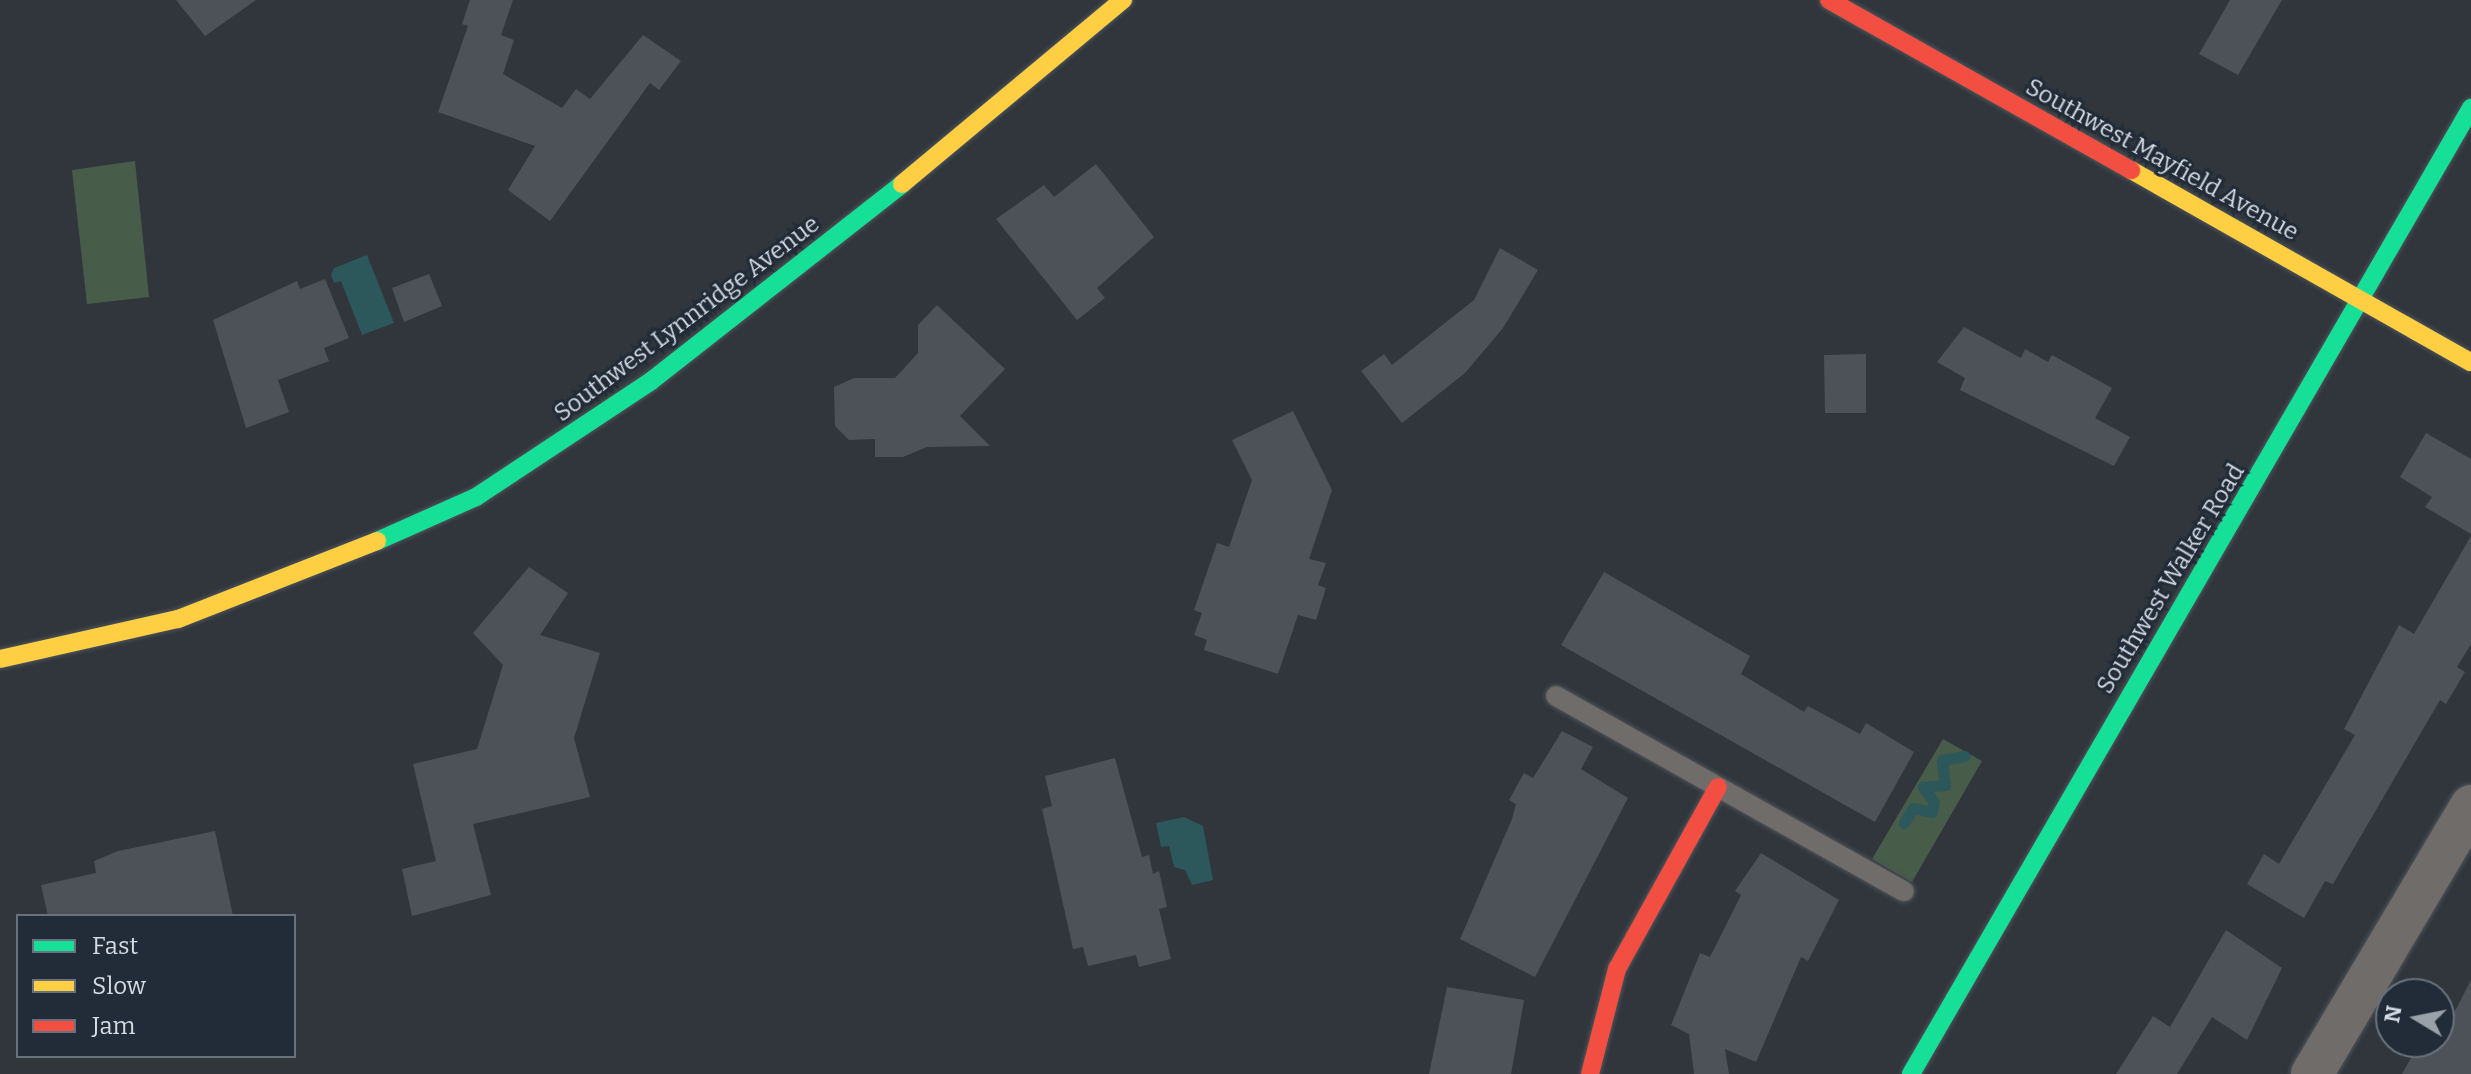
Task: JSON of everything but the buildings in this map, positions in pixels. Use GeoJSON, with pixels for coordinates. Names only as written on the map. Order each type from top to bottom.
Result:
{"type":"FeatureCollection","features":[{"type":"Feature","properties":{"kind":"street","name":"Southwest Lynnridge Avenue"},"geometry":{"type":"LineString","coordinates":[[0,659],[178,619],[300,576],[476,497],[670,367],[839,236],[1123,0]]}},
{"type":"Feature","properties":{"kind":"street","name":"Southwest Mayfield Avenue"},"geometry":{"type":"LineString","coordinates":[[1829,0],[2363,304],[2471,362]]}},
{"type":"Feature","properties":{"kind":"street","name":"Southwest Walker Road"},"geometry":{"type":"LineString","coordinates":[[1911,1074],[2363,304],[2471,108]]}},
{"type":"Feature","properties":{"kind":"street"},"geometry":{"type":"LineString","coordinates":[[1590,1074],[1617,969],[1718,787]]}},
{"type":"Feature","properties":{"kind":"street"},"geometry":{"type":"LineString","coordinates":[[2312,1074],[2471,806]]}},
{"type":"Feature","properties":{"kind":"lane"},"geometry":{"type":"LineString","coordinates":[[1556,696],[1904,891]]}},
{"type":"Feature","properties":{"kind":"green space"},"geometry":{"type":"Polygon","coordinates":[[[135,161],[149,297],[87,304],[72,170],[135,161]]]}},
{"type":"Feature","properties":{"kind":"green space"},"geometry":{"type":"Polygon","coordinates":[[[1943,739],[1982,761],[1912,882],[1872,859],[1943,739]]]}},
{"type":"Feature","properties":{"kind":"water"},"geometry":{"type":"Polygon","coordinates":[[[367,255],[394,323],[362,335],[341,281],[334,283],[331,275],[334,268],[367,255]]]}},
{"type":"Feature","properties":{"kind":"water"},"geometry":{"type":"Polygon","coordinates":[[[1184,817],[1203,826],[1213,880],[1192,885],[1185,870],[1174,867],[1169,846],[1161,847],[1156,823],[1184,817]]]}},
{"type":"Feature","properties":{"kind":"waterway"},"geometry":{"type":"LineString","coordinates":[[1904,823],[1913,808],[1932,812],[1934,802],[1923,787],[1945,785],[1942,760],[1965,756]]}},
{"type":"Feature","properties":{"kind":"traffic: fast"},"geometry":{"type":"LineString","coordinates":[[1911,1074],[2471,108]]}},
{"type":"Feature","properties":{"kind":"traffic: fast"},"geometry":{"type":"LineString","coordinates":[[377,541],[476,497],[651,381],[902,184]]}},
{"type":"Feature","properties":{"kind":"traffic: slow"},"geometry":{"type":"LineString","coordinates":[[902,184],[1123,0]]}},
{"type":"Feature","properties":{"kind":"traffic: slow"},"geometry":{"type":"LineString","coordinates":[[2131,170],[2471,362]]}},
{"type":"Feature","properties":{"kind":"traffic: slow"},"geometry":{"type":"LineString","coordinates":[[0,659],[178,619],[377,541]]}},
{"type":"Feature","properties":{"kind":"traffic: jam"},"geometry":{"type":"LineString","coordinates":[[1829,0],[2131,170]]}},
{"type":"Feature","properties":{"kind":"traffic: jam"},"geometry":{"type":"LineString","coordinates":[[1590,1074],[1617,969],[1718,787]]}}]}
